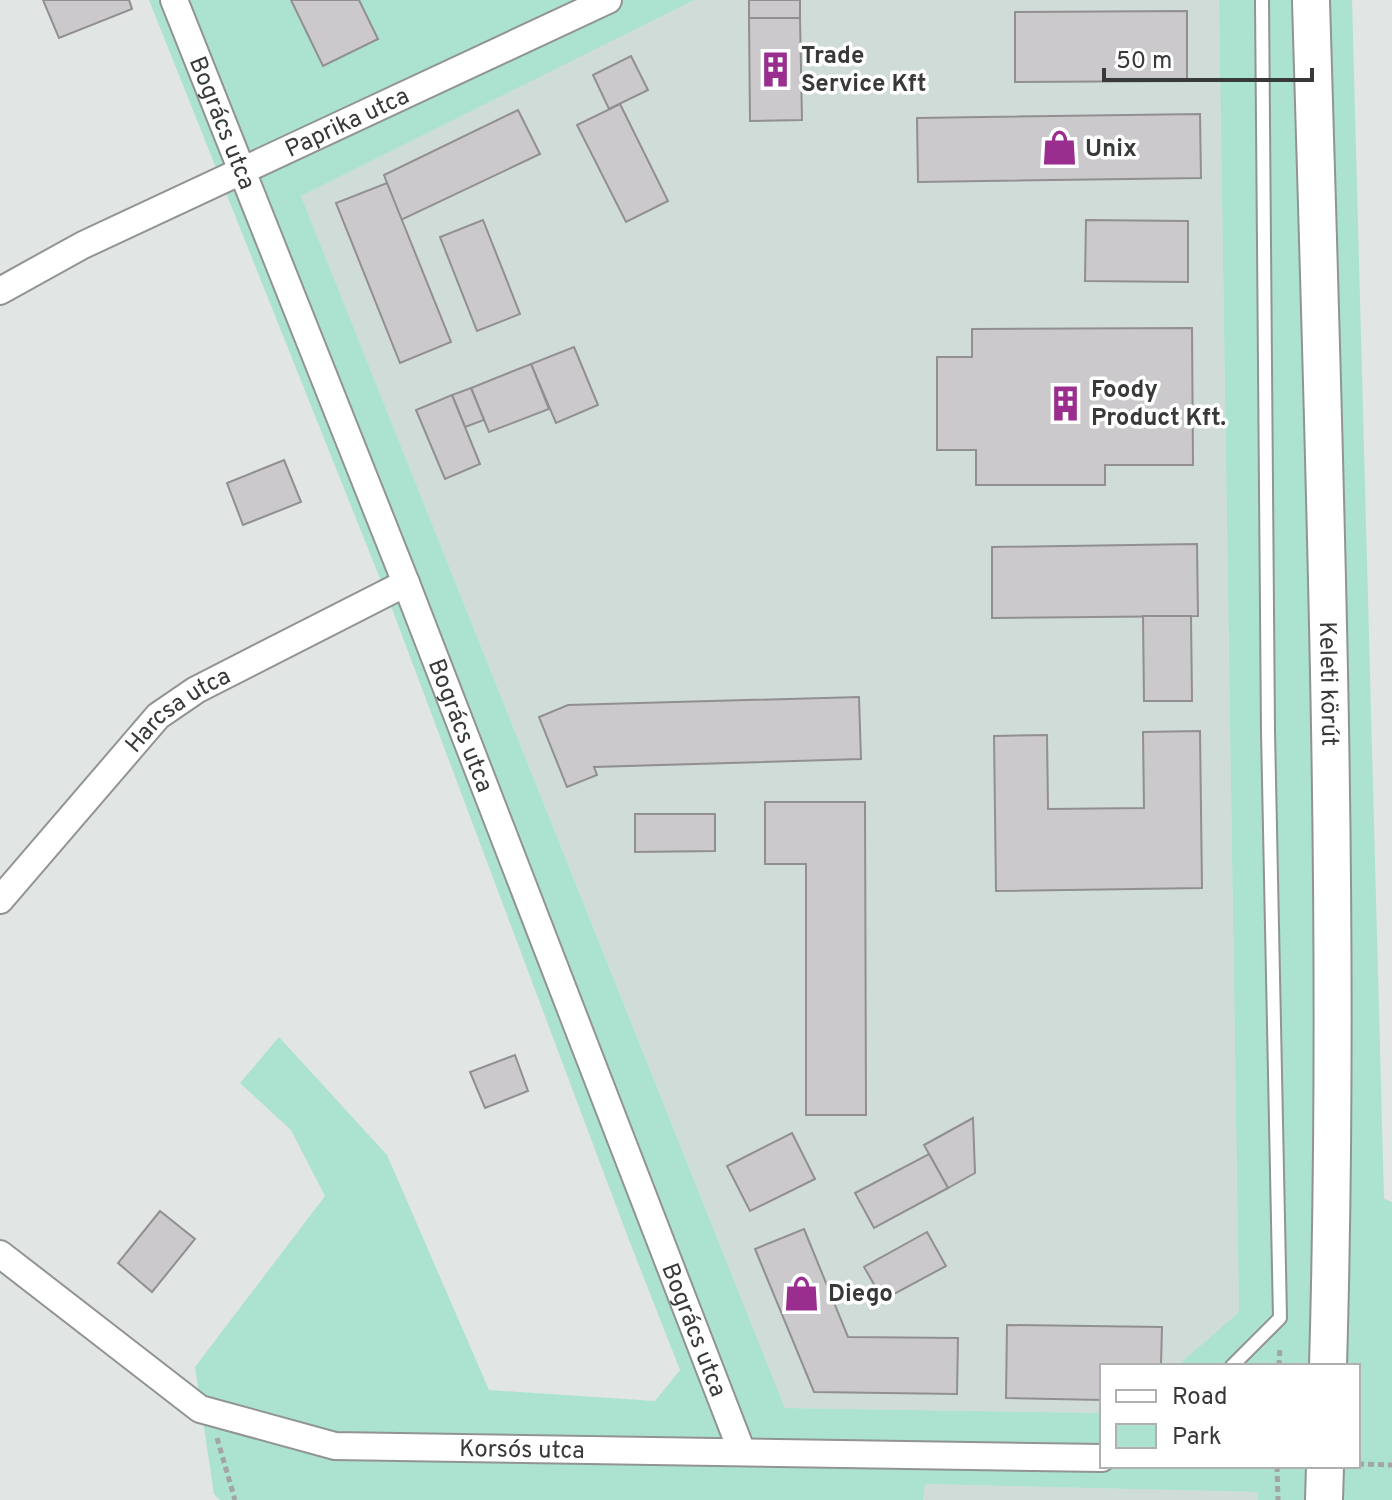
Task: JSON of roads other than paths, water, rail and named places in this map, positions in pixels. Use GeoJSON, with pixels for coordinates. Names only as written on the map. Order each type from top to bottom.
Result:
{"type":"FeatureCollection","features":[{"type":"Feature","properties":{"kind":"main road","name":"Keleti körút"},"geometry":{"type":"LineString","coordinates":[[1311,0],[1330,761],[1333,1192],[1328,1364]]}},
{"type":"Feature","properties":{"kind":"main road"},"geometry":{"type":"LineString","coordinates":[[1324,1500],[1325,1468]]}},
{"type":"Feature","properties":{"kind":"street","name":"Bogrács utca"},"geometry":{"type":"LineString","coordinates":[[174,0],[406,583],[742,1452]]}},
{"type":"Feature","properties":{"kind":"street","name":"Paprika utca"},"geometry":{"type":"LineString","coordinates":[[0,291],[83,245],[581,6],[608,0]]}},
{"type":"Feature","properties":{"kind":"street","name":"Harcsa utca"},"geometry":{"type":"LineString","coordinates":[[0,900],[158,716],[196,690],[406,583]]}},
{"type":"Feature","properties":{"kind":"street","name":"Korsós utca"},"geometry":{"type":"LineString","coordinates":[[0,1254],[200,1409],[335,1446],[1100,1458]]}},
{"type":"Feature","properties":{"kind":"lane"},"geometry":{"type":"LineString","coordinates":[[1234,1364],[1280,1318],[1268,747],[1262,0]]}},
{"type":"Feature","properties":{"kind":"place","name":"Trade Service Kft"},"geometry":{"type":"Point","coordinates":[775,69]}},
{"type":"Feature","properties":{"kind":"place","name":"Unix"},"geometry":{"type":"Point","coordinates":[1059,148]}},
{"type":"Feature","properties":{"kind":"place","name":"Foody Product Kft."},"geometry":{"type":"Point","coordinates":[1065,403]}},
{"type":"Feature","properties":{"kind":"place","name":"Diego"},"geometry":{"type":"Point","coordinates":[802,1293]}}]}
